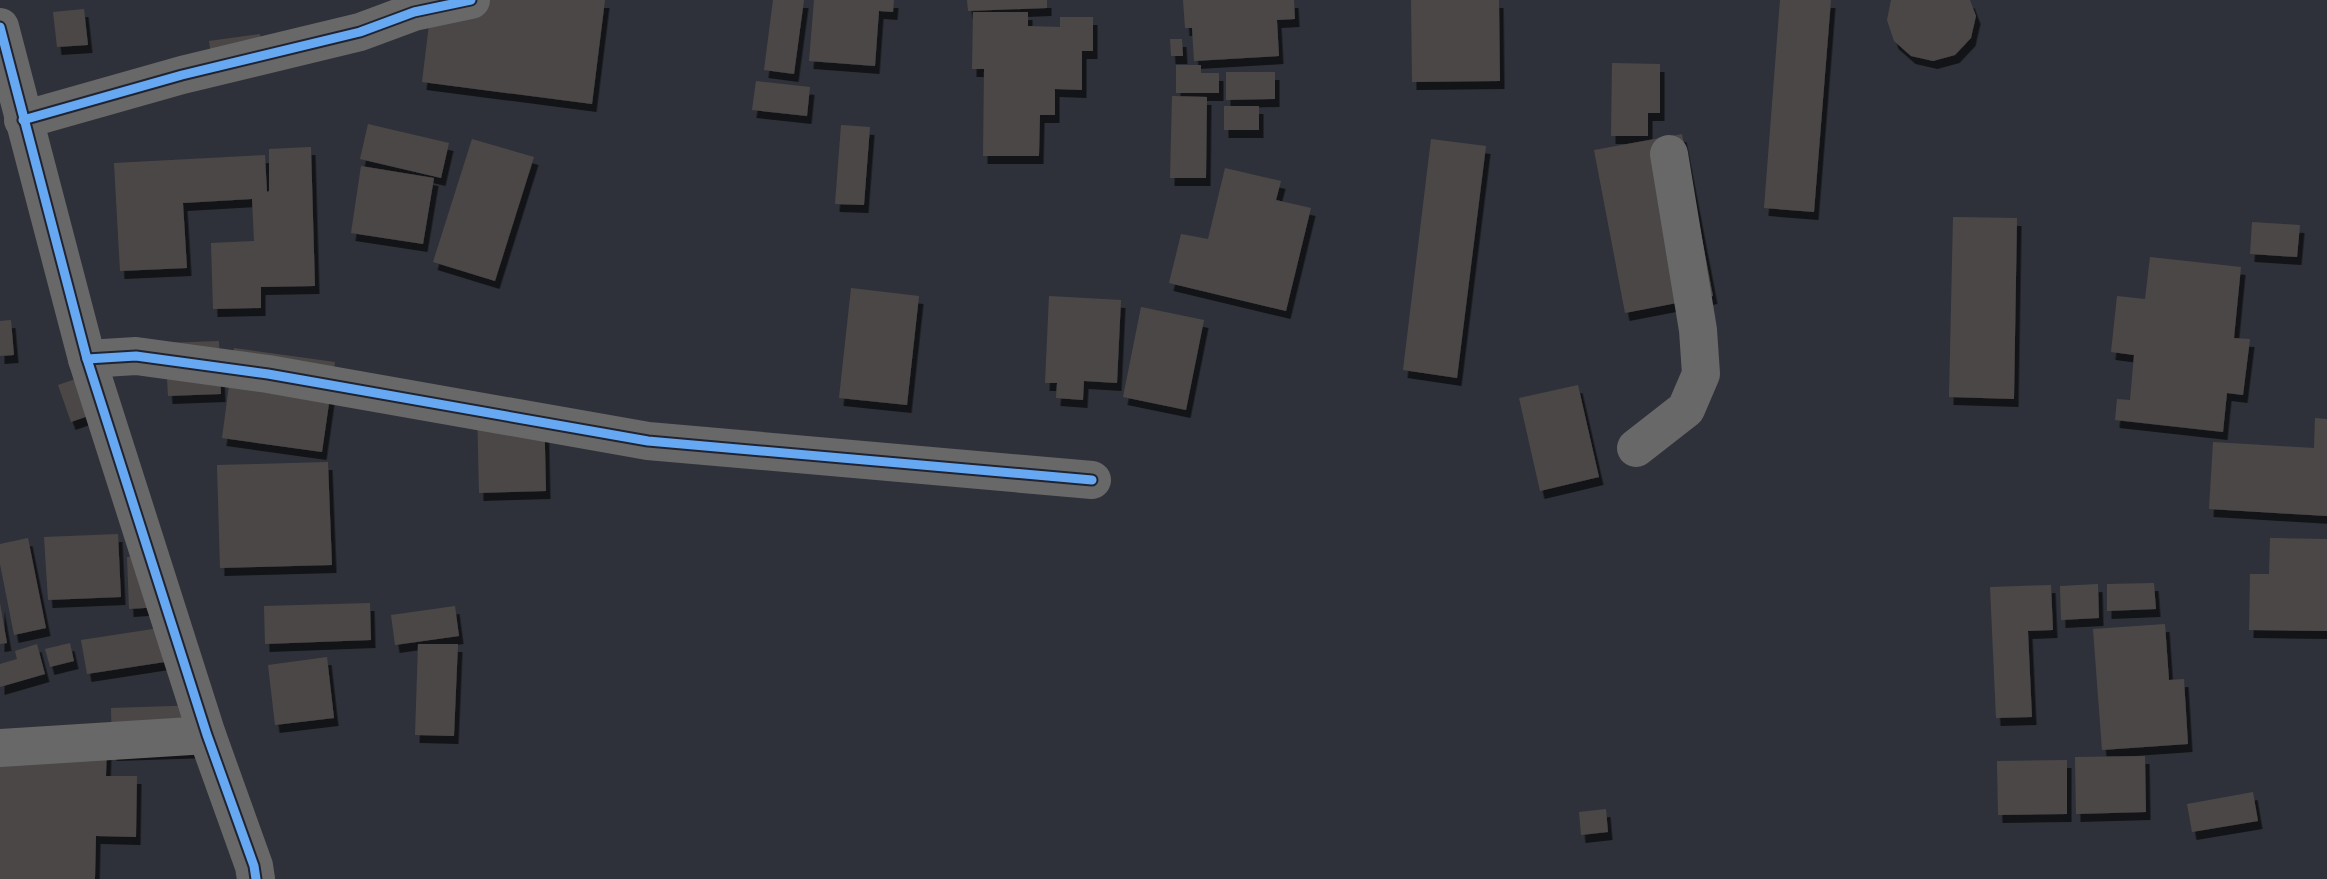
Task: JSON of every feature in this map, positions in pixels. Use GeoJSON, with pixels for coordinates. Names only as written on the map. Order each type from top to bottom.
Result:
{"type":"FeatureCollection","features":[{"type":"Feature","properties":{"kind":"street"},"geometry":{"type":"LineString","coordinates":[[23,120],[182,75],[360,32],[414,12],[471,0]]}},
{"type":"Feature","properties":{"kind":"street"},"geometry":{"type":"LineString","coordinates":[[0,27],[87,359],[207,735],[254,866],[256,879]]}},
{"type":"Feature","properties":{"kind":"street"},"geometry":{"type":"LineString","coordinates":[[1636,448],[1686,409],[1700,374],[1698,330],[1670,154]]}},
{"type":"Feature","properties":{"kind":"street"},"geometry":{"type":"LineString","coordinates":[[87,359],[136,356],[255,372],[648,441],[1092,480]]}},
{"type":"Feature","properties":{"kind":"street"},"geometry":{"type":"LineString","coordinates":[[0,748],[207,735]]}},
{"type":"Feature","properties":{"kind":"building"},"geometry":{"type":"Polygon","coordinates":[[[432,0],[605,0],[592,104],[422,82],[432,0]]]}},
{"type":"Feature","properties":{"kind":"building"},"geometry":{"type":"Polygon","coordinates":[[[773,0],[804,0],[794,74],[764,70],[773,0]]]}},
{"type":"Feature","properties":{"kind":"building"},"geometry":{"type":"Polygon","coordinates":[[[814,0],[894,0],[893,12],[879,11],[875,66],[809,61],[814,0]]]}},
{"type":"Feature","properties":{"kind":"building"},"geometry":{"type":"Polygon","coordinates":[[[967,0],[1047,0],[1047,8],[968,11],[967,0]]]}},
{"type":"Feature","properties":{"kind":"building"},"geometry":{"type":"Polygon","coordinates":[[[1183,0],[1294,0],[1295,19],[1277,20],[1279,56],[1194,61],[1192,28],[1185,28],[1183,0]]]}},
{"type":"Feature","properties":{"kind":"building"},"geometry":{"type":"Polygon","coordinates":[[[1411,0],[1499,0],[1500,81],[1412,82],[1411,0]]]}},
{"type":"Feature","properties":{"kind":"building"},"geometry":{"type":"Polygon","coordinates":[[[1780,0],[1831,0],[1814,212],[1764,208],[1780,0]]]}},
{"type":"Feature","properties":{"kind":"building"},"geometry":{"type":"Polygon","coordinates":[[[1891,0],[1970,0],[1976,16],[1971,38],[1955,55],[1933,61],[1911,56],[1894,41],[1887,20],[1891,0]]]}},
{"type":"Feature","properties":{"kind":"building"},"geometry":{"type":"Polygon","coordinates":[[[84,9],[88,45],[57,47],[53,12],[84,9]]]}},
{"type":"Feature","properties":{"kind":"building"},"geometry":{"type":"Polygon","coordinates":[[[973,12],[1028,12],[1028,26],[1060,27],[1060,17],[1093,17],[1093,51],[1082,51],[1082,90],[1055,89],[1055,115],[1040,115],[1039,156],[983,156],[984,69],[972,69],[973,12]]]}},
{"type":"Feature","properties":{"kind":"building"},"geometry":{"type":"Polygon","coordinates":[[[260,34],[265,64],[213,70],[209,41],[260,34]]]}},
{"type":"Feature","properties":{"kind":"building"},"geometry":{"type":"Polygon","coordinates":[[[1170,39],[1182,39],[1183,56],[1171,56],[1170,39]]]}},
{"type":"Feature","properties":{"kind":"building"},"geometry":{"type":"Polygon","coordinates":[[[1612,63],[1660,64],[1660,113],[1648,113],[1648,136],[1611,136],[1612,63]]]}},
{"type":"Feature","properties":{"kind":"building"},"geometry":{"type":"Polygon","coordinates":[[[1176,65],[1201,65],[1201,73],[1219,73],[1219,93],[1176,93],[1176,65]]]}},
{"type":"Feature","properties":{"kind":"building"},"geometry":{"type":"Polygon","coordinates":[[[1226,72],[1275,72],[1275,99],[1226,100],[1226,72]]]}},
{"type":"Feature","properties":{"kind":"building"},"geometry":{"type":"Polygon","coordinates":[[[756,81],[810,87],[807,116],[752,110],[756,81]]]}},
{"type":"Feature","properties":{"kind":"building"},"geometry":{"type":"Polygon","coordinates":[[[1172,96],[1207,97],[1206,178],[1170,178],[1172,96]]]}},
{"type":"Feature","properties":{"kind":"building"},"geometry":{"type":"Polygon","coordinates":[[[1224,106],[1259,106],[1259,130],[1224,130],[1224,106]]]}},
{"type":"Feature","properties":{"kind":"building"},"geometry":{"type":"Polygon","coordinates":[[[368,124],[449,143],[441,178],[360,159],[368,124]]]}},
{"type":"Feature","properties":{"kind":"building"},"geometry":{"type":"Polygon","coordinates":[[[841,125],[870,127],[864,205],[835,204],[841,125]]]}},
{"type":"Feature","properties":{"kind":"building"},"geometry":{"type":"Polygon","coordinates":[[[1682,134],[1713,296],[1625,313],[1594,150],[1682,134]]]}},
{"type":"Feature","properties":{"kind":"building"},"geometry":{"type":"Polygon","coordinates":[[[472,139],[534,157],[495,281],[433,262],[472,139]]]}},
{"type":"Feature","properties":{"kind":"building"},"geometry":{"type":"Polygon","coordinates":[[[1431,139],[1486,146],[1457,378],[1403,370],[1431,139]]]}},
{"type":"Feature","properties":{"kind":"building"},"geometry":{"type":"Polygon","coordinates":[[[311,147],[315,286],[261,287],[261,308],[213,309],[211,243],[254,241],[252,199],[183,203],[187,268],[120,271],[114,163],[265,155],[267,192],[269,149],[311,147]]]}},
{"type":"Feature","properties":{"kind":"building"},"geometry":{"type":"Polygon","coordinates":[[[361,166],[434,178],[423,244],[351,233],[361,166]]]}},
{"type":"Feature","properties":{"kind":"building"},"geometry":{"type":"Polygon","coordinates":[[[1225,168],[1281,181],[1276,200],[1311,208],[1286,311],[1169,283],[1181,234],[1208,239],[1225,168]]]}},
{"type":"Feature","properties":{"kind":"building"},"geometry":{"type":"Polygon","coordinates":[[[1953,217],[2017,218],[2014,399],[1949,397],[1953,217]]]}},
{"type":"Feature","properties":{"kind":"building"},"geometry":{"type":"Polygon","coordinates":[[[2252,222],[2300,225],[2297,257],[2250,254],[2252,222]]]}},
{"type":"Feature","properties":{"kind":"building"},"geometry":{"type":"Polygon","coordinates":[[[2150,257],[2241,267],[2234,338],[2250,339],[2243,395],[2227,393],[2223,432],[2115,420],[2117,399],[2130,400],[2134,355],[2111,352],[2117,296],[2145,299],[2150,257]]]}},
{"type":"Feature","properties":{"kind":"building"},"geometry":{"type":"Polygon","coordinates":[[[851,288],[919,296],[907,405],[839,398],[851,288]]]}},
{"type":"Feature","properties":{"kind":"building"},"geometry":{"type":"Polygon","coordinates":[[[1049,296],[1121,300],[1117,383],[1084,381],[1083,400],[1056,398],[1057,383],[1045,383],[1049,296]]]}},
{"type":"Feature","properties":{"kind":"building"},"geometry":{"type":"Polygon","coordinates":[[[1141,307],[1204,320],[1186,410],[1123,397],[1141,307]]]}},
{"type":"Feature","properties":{"kind":"building"},"geometry":{"type":"Polygon","coordinates":[[[11,320],[14,355],[0,356],[0,321],[11,320]]]}},
{"type":"Feature","properties":{"kind":"building"},"geometry":{"type":"Polygon","coordinates":[[[219,341],[221,394],[168,396],[165,343],[219,341]]]}},
{"type":"Feature","properties":{"kind":"building"},"geometry":{"type":"Polygon","coordinates":[[[234,348],[335,362],[322,452],[222,438],[234,348]]]}},
{"type":"Feature","properties":{"kind":"building"},"geometry":{"type":"Polygon","coordinates":[[[84,376],[97,413],[71,422],[58,385],[84,376]]]}},
{"type":"Feature","properties":{"kind":"building"},"geometry":{"type":"Polygon","coordinates":[[[1578,385],[1599,477],[1540,491],[1519,398],[1578,385]]]}},
{"type":"Feature","properties":{"kind":"building"},"geometry":{"type":"Polygon","coordinates":[[[544,404],[546,491],[479,493],[477,406],[544,404]]]}},
{"type":"Feature","properties":{"kind":"building"},"geometry":{"type":"Polygon","coordinates":[[[2315,418],[2327,419],[2327,516],[2209,509],[2213,442],[2314,448],[2315,418]]]}},
{"type":"Feature","properties":{"kind":"building"},"geometry":{"type":"Polygon","coordinates":[[[328,462],[332,565],[220,568],[217,465],[328,462]]]}},
{"type":"Feature","properties":{"kind":"building"},"geometry":{"type":"Polygon","coordinates":[[[118,534],[121,597],[48,600],[44,537],[118,534]]]}},
{"type":"Feature","properties":{"kind":"building"},"geometry":{"type":"Polygon","coordinates":[[[28,538],[46,628],[14,635],[0,564],[0,544],[28,538]]]}},
{"type":"Feature","properties":{"kind":"building"},"geometry":{"type":"Polygon","coordinates":[[[2270,538],[2327,539],[2327,631],[2249,630],[2250,574],[2269,574],[2270,538]]]}},
{"type":"Feature","properties":{"kind":"building"},"geometry":{"type":"Polygon","coordinates":[[[157,555],[160,607],[129,609],[127,557],[157,555]]]}},
{"type":"Feature","properties":{"kind":"building"},"geometry":{"type":"Polygon","coordinates":[[[2154,583],[2156,609],[2107,611],[2107,584],[2154,583]]]}},
{"type":"Feature","properties":{"kind":"building"},"geometry":{"type":"Polygon","coordinates":[[[2098,584],[2099,618],[2061,620],[2060,586],[2098,584]]]}},
{"type":"Feature","properties":{"kind":"building"},"geometry":{"type":"Polygon","coordinates":[[[2051,585],[2053,630],[2028,631],[2032,717],[1996,718],[1990,587],[2051,585]]]}},
{"type":"Feature","properties":{"kind":"building"},"geometry":{"type":"Polygon","coordinates":[[[0,603],[7,643],[0,644],[0,603]]]}},
{"type":"Feature","properties":{"kind":"building"},"geometry":{"type":"Polygon","coordinates":[[[370,603],[371,640],[265,644],[264,606],[370,603]]]}},
{"type":"Feature","properties":{"kind":"building"},"geometry":{"type":"Polygon","coordinates":[[[455,606],[459,636],[395,645],[391,615],[455,606]]]}},
{"type":"Feature","properties":{"kind":"building"},"geometry":{"type":"Polygon","coordinates":[[[2165,624],[2169,680],[2184,679],[2188,744],[2102,750],[2093,629],[2165,624]]]}},
{"type":"Feature","properties":{"kind":"building"},"geometry":{"type":"Polygon","coordinates":[[[179,625],[184,659],[87,674],[81,640],[179,625]]]}},
{"type":"Feature","properties":{"kind":"building"},"geometry":{"type":"Polygon","coordinates":[[[70,643],[74,661],[50,667],[45,649],[70,643]]]}},
{"type":"Feature","properties":{"kind":"building"},"geometry":{"type":"Polygon","coordinates":[[[37,644],[45,674],[0,687],[0,664],[17,659],[15,651],[37,644]]]}},
{"type":"Feature","properties":{"kind":"building"},"geometry":{"type":"Polygon","coordinates":[[[418,644],[458,644],[454,736],[415,735],[418,644]]]}},
{"type":"Feature","properties":{"kind":"building"},"geometry":{"type":"Polygon","coordinates":[[[327,657],[334,718],[275,725],[268,665],[327,657]]]}},
{"type":"Feature","properties":{"kind":"building"},"geometry":{"type":"Polygon","coordinates":[[[204,705],[205,750],[112,753],[111,708],[204,705]]]}},
{"type":"Feature","properties":{"kind":"building"},"geometry":{"type":"Polygon","coordinates":[[[0,745],[107,746],[106,776],[137,776],[136,837],[96,836],[95,879],[0,879],[0,745]]]}},
{"type":"Feature","properties":{"kind":"building"},"geometry":{"type":"Polygon","coordinates":[[[2145,756],[2146,812],[2076,814],[2075,757],[2145,756]]]}},
{"type":"Feature","properties":{"kind":"building"},"geometry":{"type":"Polygon","coordinates":[[[2067,760],[2067,814],[1998,815],[1997,761],[2067,760]]]}},
{"type":"Feature","properties":{"kind":"building"},"geometry":{"type":"Polygon","coordinates":[[[2253,792],[2258,821],[2192,832],[2187,804],[2253,792]]]}},
{"type":"Feature","properties":{"kind":"building"},"geometry":{"type":"Polygon","coordinates":[[[1606,809],[1608,832],[1581,835],[1579,812],[1606,809]]]}},
{"type":"Feature","properties":{"kind":"cycle path"},"geometry":{"type":"LineString","coordinates":[[23,120],[182,75],[360,32],[414,12],[471,0]]}},
{"type":"Feature","properties":{"kind":"cycle path"},"geometry":{"type":"LineString","coordinates":[[0,27],[87,359],[207,735],[254,866],[256,879]]}},
{"type":"Feature","properties":{"kind":"cycle path"},"geometry":{"type":"LineString","coordinates":[[87,359],[136,356],[268,374],[648,441],[1092,480]]}}]}
